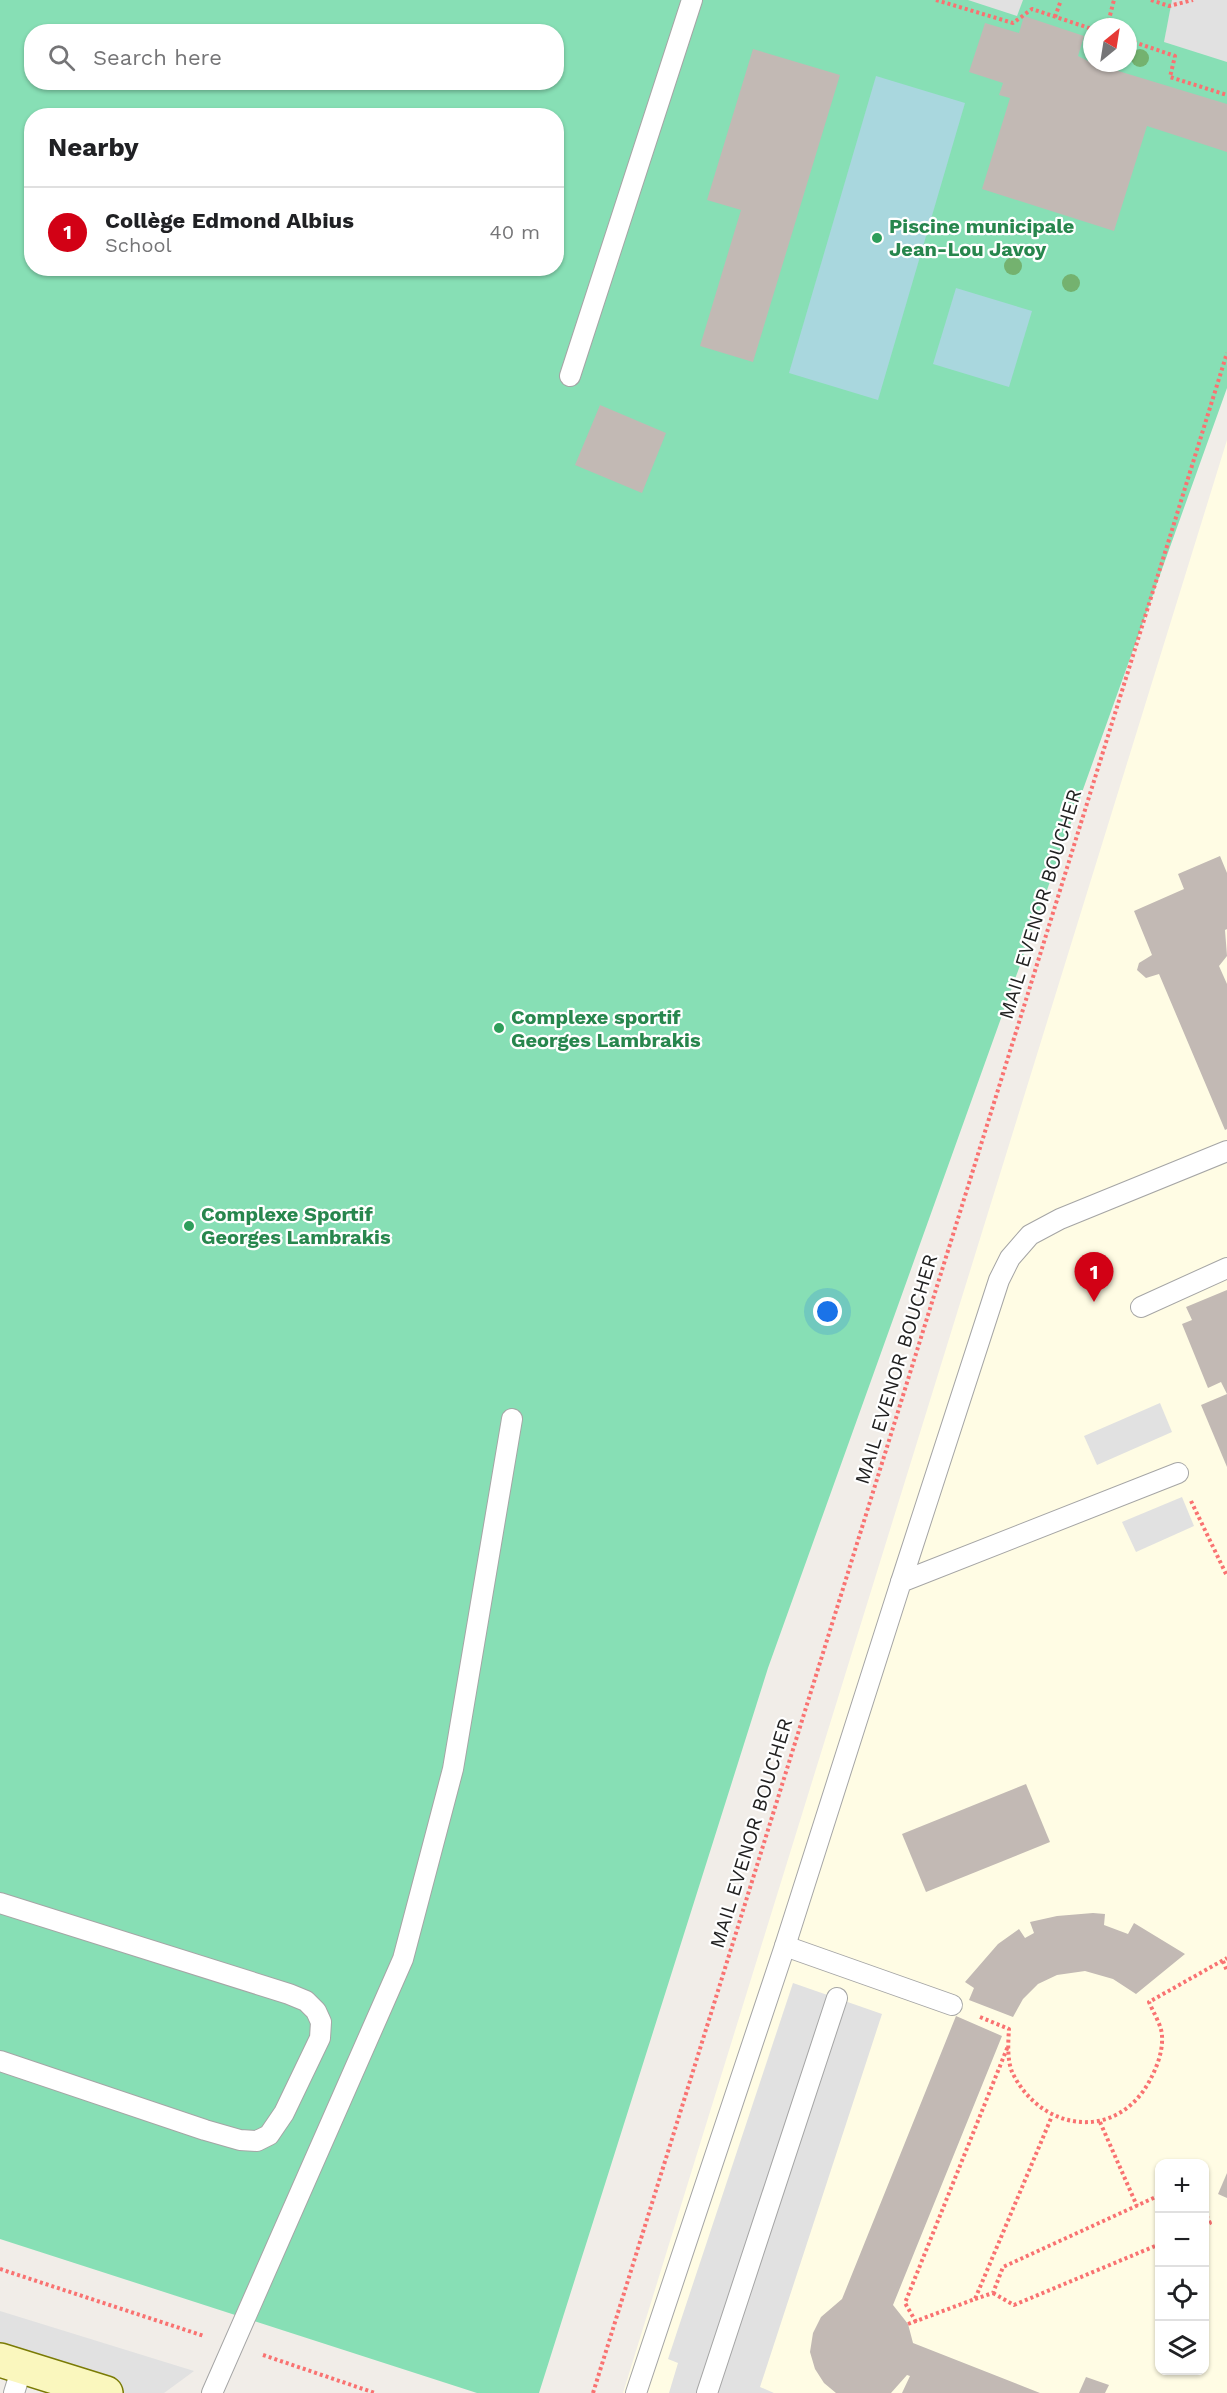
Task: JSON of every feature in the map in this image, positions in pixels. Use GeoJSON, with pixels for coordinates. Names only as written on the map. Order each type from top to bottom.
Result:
{"type":"FeatureCollection","features":[{"type":"Feature","properties":{"kind":"street"},"geometry":{"type":"LineString","coordinates":[[12,2373],[106,2393]]}},
{"type":"Feature","properties":{"kind":"lane"},"geometry":{"type":"LineString","coordinates":[[570,376],[692,0]]}},
{"type":"Feature","properties":{"kind":"lane"},"geometry":{"type":"LineString","coordinates":[[636,2393],[785,1946],[999,1280],[1010,1258],[1030,1235],[1060,1219],[1227,1151]]}},
{"type":"Feature","properties":{"kind":"lane"},"geometry":{"type":"LineString","coordinates":[[1141,1307],[1227,1268]]}},
{"type":"Feature","properties":{"kind":"lane"},"geometry":{"type":"LineString","coordinates":[[212,2393],[403,1959],[453,1770],[512,1419]]}},
{"type":"Feature","properties":{"kind":"lane"},"geometry":{"type":"LineString","coordinates":[[901,1582],[1178,1473]]}},
{"type":"Feature","properties":{"kind":"lane"},"geometry":{"type":"LineString","coordinates":[[0,1903],[289,1994],[306,2001],[316,2011],[321,2022],[320,2038],[284,2113],[269,2135],[256,2140],[240,2140],[205,2130],[0,2061]]}},
{"type":"Feature","properties":{"kind":"lane"},"geometry":{"type":"LineString","coordinates":[[785,1946],[952,2005]]}},
{"type":"Feature","properties":{"kind":"lane"},"geometry":{"type":"LineString","coordinates":[[707,2393],[837,1998]]}},
{"type":"Feature","properties":{"kind":"path"},"geometry":{"type":"LineString","coordinates":[[936,0],[1013,23],[1032,9],[1083,25]]}},
{"type":"Feature","properties":{"kind":"path"},"geometry":{"type":"LineString","coordinates":[[1055,17],[1061,0]]}},
{"type":"Feature","properties":{"kind":"path"},"geometry":{"type":"LineString","coordinates":[[1109,18],[1114,0]]}},
{"type":"Feature","properties":{"kind":"path"},"geometry":{"type":"LineString","coordinates":[[1151,0],[1169,6],[1193,0]]}},
{"type":"Feature","properties":{"kind":"path"},"geometry":{"type":"LineString","coordinates":[[1137,43],[1175,56],[1170,77],[1227,95]]}},
{"type":"Feature","properties":{"kind":"path","name":"MAIL EVENOR BOUCHER"},"geometry":{"type":"LineString","coordinates":[[593,2393],[1227,353]]}},
{"type":"Feature","properties":{"kind":"path"},"geometry":{"type":"LineString","coordinates":[[1178,1473],[1227,1576]]}},
{"type":"Feature","properties":{"kind":"path"},"geometry":{"type":"LineString","coordinates":[[952,2005],[1009,2029],[1008,2046],[1012,2073],[1030,2098],[1052,2116],[1076,2122],[1100,2122],[1121,2113],[1144,2093],[1157,2067],[1162,2035],[1149,2002],[1225,1959],[1227,1971]]}},
{"type":"Feature","properties":{"kind":"path"},"geometry":{"type":"LineString","coordinates":[[916,2322],[905,2303],[1008,2046]]}},
{"type":"Feature","properties":{"kind":"path"},"geometry":{"type":"LineString","coordinates":[[975,2299],[1052,2116]]}},
{"type":"Feature","properties":{"kind":"path"},"geometry":{"type":"LineString","coordinates":[[1100,2122],[1137,2206]]}},
{"type":"Feature","properties":{"kind":"path"},"geometry":{"type":"LineString","coordinates":[[993,2293],[1003,2267],[1155,2197]]}},
{"type":"Feature","properties":{"kind":"path"},"geometry":{"type":"LineString","coordinates":[[908,2324],[993,2293],[1014,2305],[1155,2246]]}},
{"type":"Feature","properties":{"kind":"path"},"geometry":{"type":"LineString","coordinates":[[0,2269],[375,2393]]}},
{"type":"Feature","properties":{"kind":"shaded area"},"geometry":{"type":"Polygon","coordinates":[[[968,0],[1023,0],[1017,16],[968,0]]]}},
{"type":"Feature","properties":{"kind":"shaded area"},"geometry":{"type":"Polygon","coordinates":[[[1172,0],[1227,0],[1227,62],[1164,42],[1172,0]]]}},
{"type":"Feature","properties":{"kind":"shaded area"},"geometry":{"type":"Polygon","coordinates":[[[1227,440],[1227,2393],[623,2393],[1227,440]]]}},
{"type":"Feature","properties":{"kind":"shaded area"},"geometry":{"type":"Polygon","coordinates":[[[1160,1403],[1172,1432],[1097,1465],[1084,1436],[1160,1403]]]}},
{"type":"Feature","properties":{"kind":"shaded area"},"geometry":{"type":"Polygon","coordinates":[[[1182,1497],[1194,1526],[1136,1552],[1122,1522],[1182,1497]]]}},
{"type":"Feature","properties":{"kind":"shaded area"},"geometry":{"type":"Polygon","coordinates":[[[793,1983],[882,2014],[760,2387],[774,2393],[669,2393],[678,2363],[668,2359],[793,1983]]]}},
{"type":"Feature","properties":{"kind":"shaded area"},"geometry":{"type":"Polygon","coordinates":[[[0,2311],[194,2371],[164,2393],[106,2393],[0,2360],[0,2311]]]}},
{"type":"Feature","properties":{"kind":"green space","name":"Complexe sportif Georges Lambrakis"},"geometry":{"type":"Polygon","coordinates":[[[0,0],[1227,0],[1227,388],[768,1668],[539,2393],[477,2393],[0,2239],[0,0]]]}},
{"type":"Feature","properties":{"kind":"water","name":"Piscine municipale Jean-Lou Javoy"},"geometry":{"type":"Polygon","coordinates":[[[876,76],[965,103],[878,400],[789,373],[876,76]]]}},
{"type":"Feature","properties":{"kind":"water"},"geometry":{"type":"Polygon","coordinates":[[[956,288],[1032,311],[1009,387],[933,364],[956,288]]]}},
{"type":"Feature","properties":{"kind":"building"},"geometry":{"type":"Polygon","coordinates":[[[1024,16],[1083,36],[1078,56],[1083,58],[1083,72],[1122,72],[1227,104],[1227,152],[1147,126],[1114,231],[982,189],[1010,98],[999,95],[1003,83],[969,72],[985,23],[1019,33],[1024,16]]]}},
{"type":"Feature","properties":{"kind":"building"},"geometry":{"type":"Polygon","coordinates":[[[753,49],[840,75],[753,362],[700,346],[741,210],[707,200],[753,49]]]}},
{"type":"Feature","properties":{"kind":"building"},"geometry":{"type":"Polygon","coordinates":[[[600,405],[666,433],[642,493],[575,465],[600,405]]]}},
{"type":"Feature","properties":{"kind":"building"},"geometry":{"type":"Polygon","coordinates":[[[1220,856],[1227,873],[1227,929],[1225,930],[1227,956],[1219,966],[1227,984],[1227,1129],[1225,1130],[1159,974],[1146,978],[1137,970],[1139,963],[1152,955],[1134,911],[1184,889],[1178,874],[1220,856]]]}},
{"type":"Feature","properties":{"kind":"building"},"geometry":{"type":"Polygon","coordinates":[[[1227,1290],[1227,1394],[1221,1382],[1208,1388],[1182,1324],[1192,1320],[1186,1307],[1227,1290]]]}},
{"type":"Feature","properties":{"kind":"building"},"geometry":{"type":"Polygon","coordinates":[[[1227,1394],[1227,1467],[1201,1405],[1227,1394]]]}},
{"type":"Feature","properties":{"kind":"building"},"geometry":{"type":"Polygon","coordinates":[[[1026,1784],[1050,1842],[926,1892],[902,1834],[1026,1784]]]}},
{"type":"Feature","properties":{"kind":"building"},"geometry":{"type":"Polygon","coordinates":[[[1105,1914],[1104,1925],[1128,1934],[1134,1923],[1185,1954],[1136,1994],[1113,1979],[1085,1971],[1057,1975],[1038,1984],[1023,1999],[1013,2017],[969,2000],[974,1988],[965,1982],[998,1944],[1019,1929],[1025,1938],[1034,1933],[1030,1922],[1057,1916],[1105,1914]]]}},
{"type":"Feature","properties":{"kind":"building"},"geometry":{"type":"Polygon","coordinates":[[[956,2016],[1002,2036],[893,2305],[908,2324],[913,2343],[1040,2393],[902,2393],[910,2376],[907,2375],[891,2393],[836,2393],[824,2383],[815,2369],[810,2352],[813,2333],[821,2317],[842,2299],[956,2016]]]}},
{"type":"Feature","properties":{"kind":"building"},"geometry":{"type":"Polygon","coordinates":[[[1227,2173],[1227,2198],[1218,2194],[1227,2173]]]}},
{"type":"Feature","properties":{"kind":"building"},"geometry":{"type":"Polygon","coordinates":[[[1086,2377],[1109,2385],[1105,2393],[1079,2393],[1086,2377]]]}},
{"type":"Feature","properties":{"kind":"place","name":"Piscine municipale Jean-Lou Javoy"},"geometry":{"type":"Point","coordinates":[877,238]}},
{"type":"Feature","properties":{"kind":"place","name":"Complexe sportif Georges Lambrakis"},"geometry":{"type":"Point","coordinates":[499,1028]}},
{"type":"Feature","properties":{"kind":"place","name":"Complexe Sportif Georges Lambrakis"},"geometry":{"type":"Point","coordinates":[189,1226]}},
{"type":"Feature","properties":{"kind":"place","name":"Collège Edmond Albius"},"geometry":{"type":"Point","coordinates":[1094,1302]}}]}
